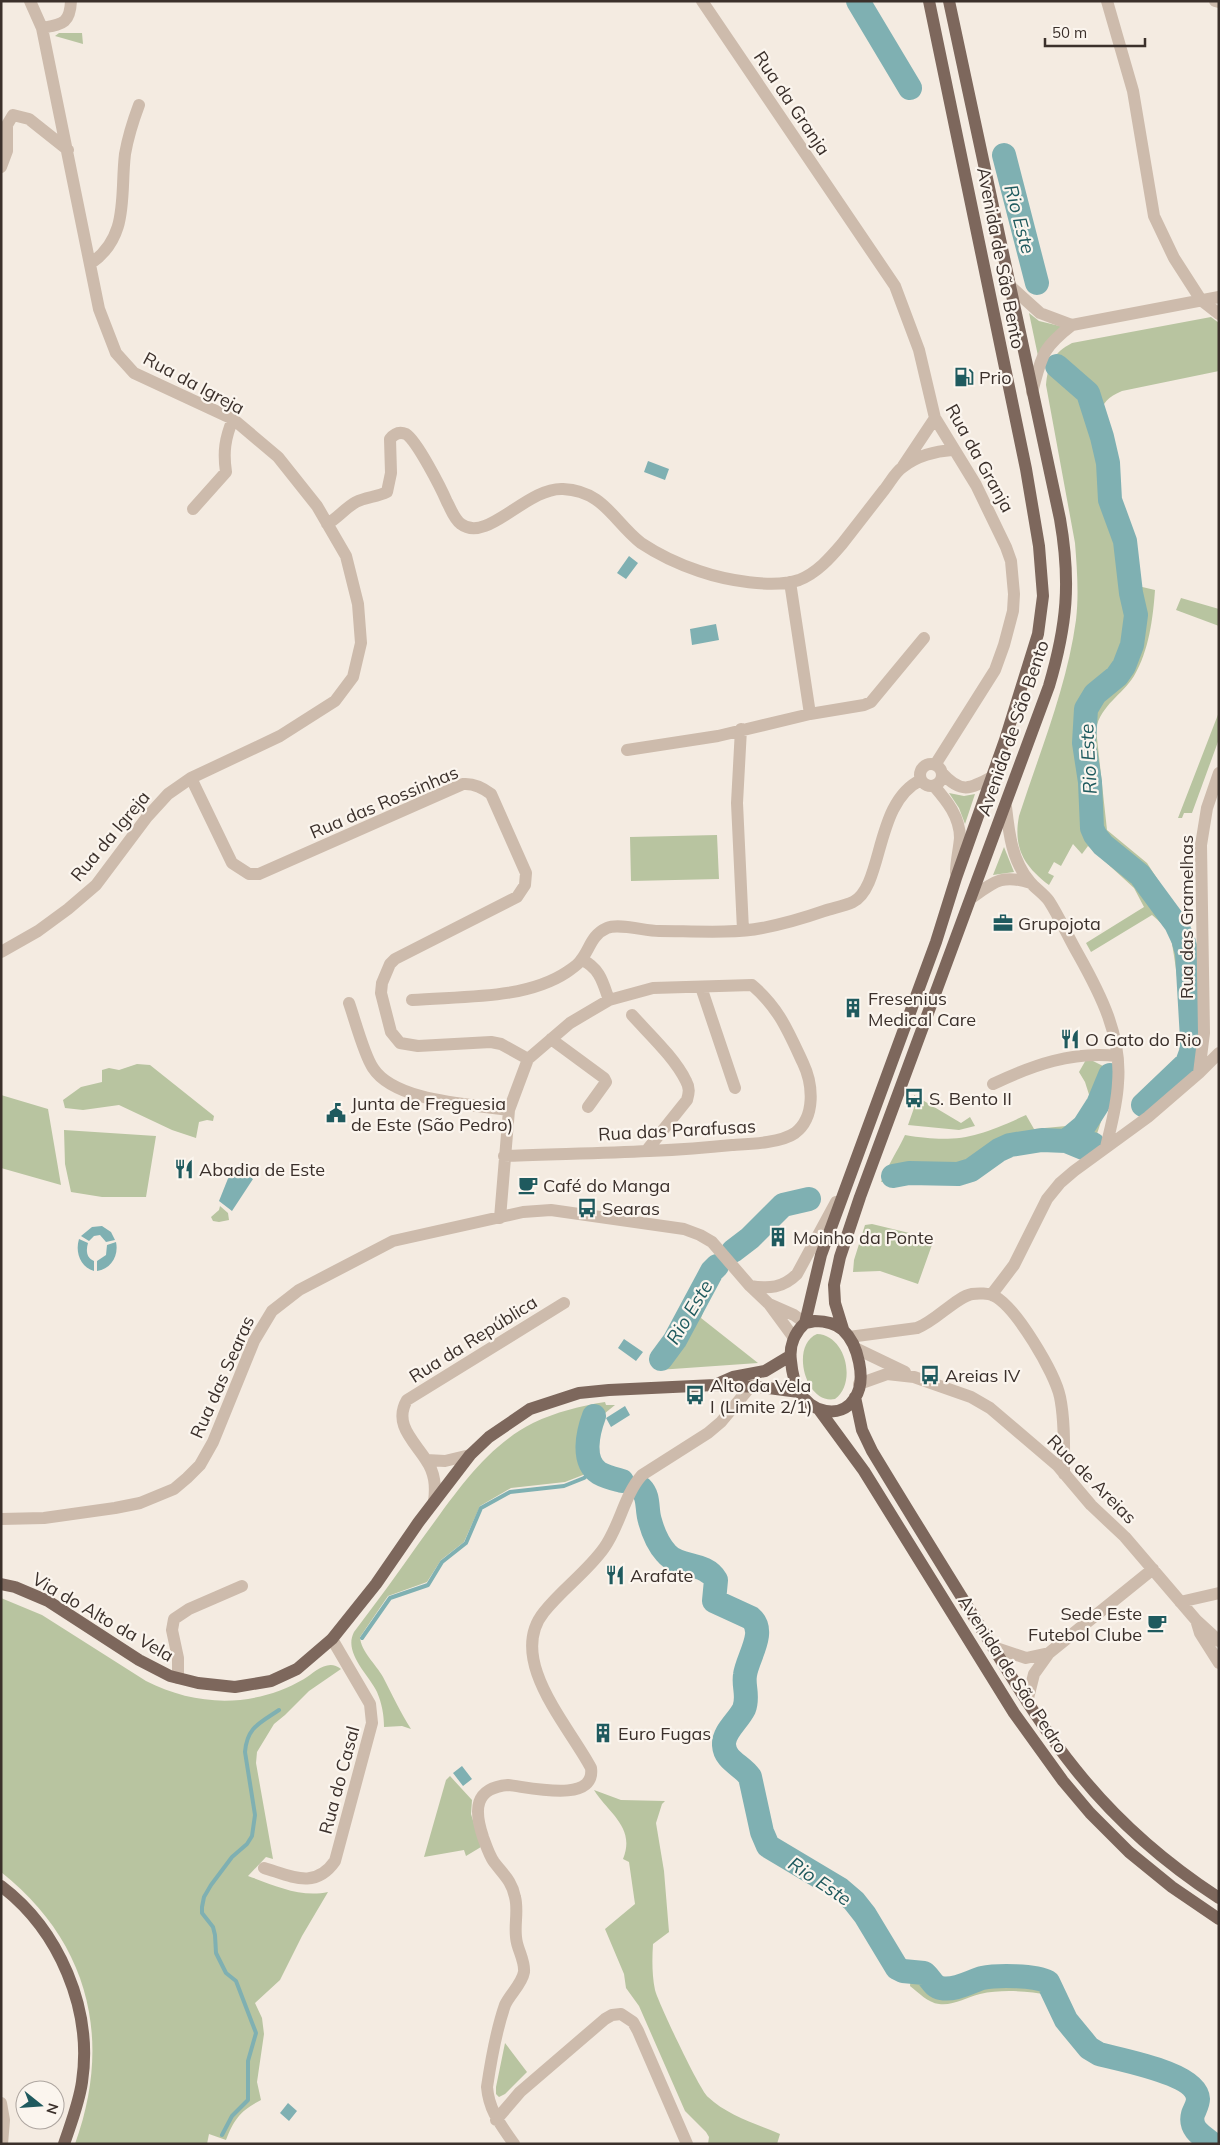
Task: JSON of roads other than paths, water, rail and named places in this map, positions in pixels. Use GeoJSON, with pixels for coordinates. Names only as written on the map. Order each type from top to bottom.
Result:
{"type":"FeatureCollection","features":[{"type":"Feature","properties":{"kind":"main road","name":"Avenida de São Bento"},"geometry":{"type":"LineString","coordinates":[[805,1323],[822,1255],[936,942],[956,878],[992,777],[1038,634],[1043,596],[1040,554],[1026,469],[929,1]]}},
{"type":"Feature","properties":{"kind":"main road","name":"Avenida de São Bento"},"geometry":{"type":"LineString","coordinates":[[849,1338],[834,1294],[835,1277],[840,1257],[863,1189],[1006,807],[1058,656],[1064,627],[1067,586],[1066,550],[949,1]]}},
{"type":"Feature","properties":{"kind":"main road"},"geometry":{"type":"LineString","coordinates":[[715,1385],[751,1386],[799,1392],[790,1356],[794,1338],[805,1323],[824,1321],[849,1338]]}},
{"type":"Feature","properties":{"kind":"main road","name":"Avenida de São Pedro"},"geometry":{"type":"LineString","coordinates":[[849,1338],[859,1363],[859,1384],[856,1398],[862,1430],[872,1451],[1027,1702],[1077,1771],[1121,1820],[1164,1859],[1219,1898]]}},
{"type":"Feature","properties":{"kind":"main road"},"geometry":{"type":"LineString","coordinates":[[751,1386],[764,1371],[790,1356]]}},
{"type":"Feature","properties":{"kind":"main road"},"geometry":{"type":"LineString","coordinates":[[715,1385],[732,1377],[764,1371]]}},
{"type":"Feature","properties":{"kind":"main road","name":"Via do Alto da Vela"},"geometry":{"type":"LineString","coordinates":[[1,1584],[15,1587],[48,1601],[139,1660],[170,1676],[198,1684],[235,1687],[271,1681],[297,1668],[332,1639],[376,1584],[450,1480],[470,1455],[489,1436],[530,1409],[579,1393],[715,1385]]}},
{"type":"Feature","properties":{"kind":"main road","name":"Avenida de São Pedro"},"geometry":{"type":"LineString","coordinates":[[799,1392],[804,1399],[820,1411],[855,1457],[1014,1713],[1063,1781],[1090,1813],[1129,1852],[1172,1886],[1219,1918]]}},
{"type":"Feature","properties":{"kind":"main road"},"geometry":{"type":"LineString","coordinates":[[820,1411],[838,1411],[856,1398]]}},
{"type":"Feature","properties":{"kind":"main road"},"geometry":{"type":"LineString","coordinates":[[1,1886],[25,1907],[42,1926],[67,1970],[77,2001],[84,2060],[78,2100],[64,2144]]}},
{"type":"Feature","properties":{"kind":"street","name":"Rua da Igreja"},"geometry":{"type":"LineString","coordinates":[[1,952],[38,931],[96,885],[147,817],[168,794],[191,778],[280,736],[336,701],[353,677],[361,643],[358,604],[346,556],[317,506],[278,457],[233,419],[134,374],[116,353],[99,309],[42,28],[30,1]]}},
{"type":"Feature","properties":{"kind":"street"},"geometry":{"type":"LineString","coordinates":[[42,28],[62,24],[69,17],[71,1]]}},
{"type":"Feature","properties":{"kind":"street","name":"Rua da Granja"},"geometry":{"type":"LineString","coordinates":[[702,1],[895,286],[919,350],[935,418],[952,450],[976,485],[1006,547],[1011,562],[1014,594],[1009,629],[995,670],[939,769],[942,779],[934,786]]}},
{"type":"Feature","properties":{"kind":"street"},"geometry":{"type":"LineString","coordinates":[[1107,1],[1132,91],[1154,216],[1174,258],[1201,300],[1219,314]]}},
{"type":"Feature","properties":{"kind":"street"},"geometry":{"type":"LineString","coordinates":[[1215,1],[1219,2]]}},
{"type":"Feature","properties":{"kind":"street"},"geometry":{"type":"LineString","coordinates":[[90,264],[109,247],[116,233],[121,215],[125,182],[125,156],[130,129],[139,105]]}},
{"type":"Feature","properties":{"kind":"street"},"geometry":{"type":"LineString","coordinates":[[1,166],[8,151],[7,125],[14,114],[29,119],[68,150]]}},
{"type":"Feature","properties":{"kind":"street"},"geometry":{"type":"LineString","coordinates":[[1009,285],[1040,313],[1072,325]]}},
{"type":"Feature","properties":{"kind":"street"},"geometry":{"type":"LineString","coordinates":[[1032,392],[1043,354],[1053,339],[1072,325],[1219,297]]}},
{"type":"Feature","properties":{"kind":"street"},"geometry":{"type":"LineString","coordinates":[[328,524],[337,519],[347,508],[359,501],[387,492],[391,473],[390,439],[393,434],[400,432],[406,434],[415,445],[439,484],[456,519],[462,525],[469,528],[487,527],[524,502],[548,490],[574,490],[604,504],[640,542],[666,558],[700,572],[735,580],[773,584],[790,582],[800,580],[823,565],[902,467],[935,418]]}},
{"type":"Feature","properties":{"kind":"street"},"geometry":{"type":"LineString","coordinates":[[194,508],[226,472],[223,449],[226,435],[233,419]]}},
{"type":"Feature","properties":{"kind":"street"},"geometry":{"type":"LineString","coordinates":[[902,467],[921,457],[952,450]]}},
{"type":"Feature","properties":{"kind":"street"},"geometry":{"type":"LineString","coordinates":[[790,582],[810,714]]}},
{"type":"Feature","properties":{"kind":"street"},"geometry":{"type":"LineString","coordinates":[[627,750],[718,736],[810,714],[864,705],[871,702],[924,638]]}},
{"type":"Feature","properties":{"kind":"street"},"geometry":{"type":"LineString","coordinates":[[742,729],[737,803],[743,930]]}},
{"type":"Feature","properties":{"kind":"street","name":"Rua da Granja"},"geometry":{"type":"LineString","coordinates":[[921,780],[920,775],[925,766],[939,769]]}},
{"type":"Feature","properties":{"kind":"street"},"geometry":{"type":"LineString","coordinates":[[939,769],[956,786],[963,788],[975,786],[992,777]]}},
{"type":"Feature","properties":{"kind":"street","name":"Rua das Gramelhas"},"geometry":{"type":"LineString","coordinates":[[1199,1073],[1204,1033],[1200,884],[1201,845],[1207,808],[1219,773]]}},
{"type":"Feature","properties":{"kind":"street","name":"Rua das Rossinhas"},"geometry":{"type":"LineString","coordinates":[[191,778],[232,863],[249,874],[259,874],[463,784],[484,788],[491,794],[526,873],[525,885],[517,897],[395,959],[390,964],[382,983],[381,993],[391,1032],[400,1042],[418,1046],[492,1042],[501,1044],[528,1059]]}},
{"type":"Feature","properties":{"kind":"street"},"geometry":{"type":"LineString","coordinates":[[412,1000],[534,989],[561,976],[582,960],[593,940],[607,928],[616,927],[657,932],[743,930],[761,928],[804,918],[854,901],[867,887],[880,843],[896,803],[910,785],[921,780],[929,787],[934,786],[952,809],[958,822],[960,838],[956,878]]}},
{"type":"Feature","properties":{"kind":"street"},"geometry":{"type":"LineString","coordinates":[[1006,807],[1012,846],[1020,866],[1031,883],[1048,900],[1088,972],[1112,1023],[1118,1056],[1118,1082],[1106,1147]]}},
{"type":"Feature","properties":{"kind":"street"},"geometry":{"type":"LineString","coordinates":[[973,897],[988,886],[1004,878],[1031,883]]}},
{"type":"Feature","properties":{"kind":"street"},"geometry":{"type":"LineString","coordinates":[[582,960],[595,968],[600,975],[609,1000]]}},
{"type":"Feature","properties":{"kind":"street","name":"Rua das Parafusas"},"geometry":{"type":"LineString","coordinates":[[504,1156],[692,1149],[767,1142],[794,1133],[805,1121],[811,1100],[808,1074],[783,1020],[768,999],[752,985],[654,988],[609,1000],[570,1023],[528,1059]]}},
{"type":"Feature","properties":{"kind":"street"},"geometry":{"type":"LineString","coordinates":[[701,986],[735,1088]]}},
{"type":"Feature","properties":{"kind":"street"},"geometry":{"type":"LineString","coordinates":[[349,1003],[371,1066],[379,1077],[390,1085],[412,1094],[509,1110]]}},
{"type":"Feature","properties":{"kind":"street"},"geometry":{"type":"LineString","coordinates":[[632,1015],[676,1065],[687,1082],[689,1091],[687,1100],[647,1150]]}},
{"type":"Feature","properties":{"kind":"street"},"geometry":{"type":"LineString","coordinates":[[1204,1033],[1214,1045],[1219,1046]]}},
{"type":"Feature","properties":{"kind":"street"},"geometry":{"type":"LineString","coordinates":[[551,1039],[604,1078],[606,1082],[588,1107]]}},
{"type":"Feature","properties":{"kind":"street"},"geometry":{"type":"LineString","coordinates":[[992,1294],[1014,1265],[1047,1200],[1074,1171],[1148,1117],[1219,1053]]}},
{"type":"Feature","properties":{"kind":"street"},"geometry":{"type":"LineString","coordinates":[[993,1084],[1034,1065],[1049,1061],[1083,1054],[1118,1056]]}},
{"type":"Feature","properties":{"kind":"street"},"geometry":{"type":"LineString","coordinates":[[500,1218],[509,1110],[528,1059]]}},
{"type":"Feature","properties":{"kind":"street"},"geometry":{"type":"LineString","coordinates":[[750,1286],[777,1287],[798,1274],[848,1181]]}},
{"type":"Feature","properties":{"kind":"street","name":"Rua das Searas"},"geometry":{"type":"LineString","coordinates":[[1,1519],[44,1518],[115,1508],[140,1503],[174,1489],[200,1465],[213,1442],[261,1327],[272,1311],[299,1290],[393,1241],[523,1212],[551,1210],[684,1229],[700,1234],[712,1242],[750,1286],[769,1304],[794,1338]]}},
{"type":"Feature","properties":{"kind":"street"},"geometry":{"type":"LineString","coordinates":[[849,1338],[917,1328],[927,1324],[972,1294],[992,1294],[1002,1300],[1020,1322],[1054,1379],[1060,1398],[1064,1474]]}},
{"type":"Feature","properties":{"kind":"street","name":"Rua da República"},"geometry":{"type":"LineString","coordinates":[[434,1502],[434,1478],[426,1460],[406,1432],[402,1414],[407,1400],[564,1303]]}},
{"type":"Feature","properties":{"kind":"street","name":"Rua das Searas"},"geometry":{"type":"LineString","coordinates":[[769,1304],[794,1315],[805,1323]]}},
{"type":"Feature","properties":{"kind":"street","name":"Rua de Areias"},"geometry":{"type":"LineString","coordinates":[[849,1338],[914,1377],[971,1397],[990,1408],[1058,1466],[1153,1569],[1196,1620],[1219,1641]]}},
{"type":"Feature","properties":{"kind":"street","name":"Rua de Areias"},"geometry":{"type":"LineString","coordinates":[[859,1384],[888,1374],[914,1377]]}},
{"type":"Feature","properties":{"kind":"street"},"geometry":{"type":"LineString","coordinates":[[514,2144],[496,2120],[488,2100],[487,2087],[503,2010],[512,1992],[522,1979],[524,1969],[516,1935],[517,1908],[514,1891],[506,1875],[494,1862],[489,1852],[479,1822],[478,1804],[485,1793],[499,1786],[576,1790],[588,1784],[592,1774],[591,1768],[542,1687],[532,1656],[532,1635],[545,1610],[603,1550],[638,1480],[648,1470],[708,1433],[726,1416],[751,1386]]}},
{"type":"Feature","properties":{"kind":"street"},"geometry":{"type":"LineString","coordinates":[[426,1460],[445,1461],[470,1455]]}},
{"type":"Feature","properties":{"kind":"street"},"geometry":{"type":"LineString","coordinates":[[434,1478],[450,1480],[445,1461]]}},
{"type":"Feature","properties":{"kind":"street"},"geometry":{"type":"LineString","coordinates":[[1027,1702],[1034,1674],[1049,1653],[1153,1569]]}},
{"type":"Feature","properties":{"kind":"street"},"geometry":{"type":"LineString","coordinates":[[178,1678],[178,1658],[172,1630],[174,1619],[188,1609],[242,1586]]}},
{"type":"Feature","properties":{"kind":"street"},"geometry":{"type":"LineString","coordinates":[[1180,1602],[1219,1593]]}},
{"type":"Feature","properties":{"kind":"street"},"geometry":{"type":"LineString","coordinates":[[1196,1620],[1200,1633],[1219,1663]]}},
{"type":"Feature","properties":{"kind":"street","name":"Rua do Casal"},"geometry":{"type":"LineString","coordinates":[[264,1868],[308,1879],[324,1873],[335,1861],[372,1723],[370,1704],[332,1639]]}},
{"type":"Feature","properties":{"kind":"street"},"geometry":{"type":"LineString","coordinates":[[993,1646],[1026,1658],[1049,1653]]}},
{"type":"Feature","properties":{"kind":"street"},"geometry":{"type":"LineString","coordinates":[[496,2120],[520,2092],[605,2019],[621,2014],[633,2022],[638,2031],[687,2144]]}},
{"type":"Feature","properties":{"kind":"street"},"geometry":{"type":"LineString","coordinates":[[1,2103],[4,2120],[2,2144]]}},
{"type":"Feature","properties":{"kind":"water"},"geometry":{"type":"Polygon","coordinates":[[[648,461],[669,469],[665,480],[644,472],[648,461]]]}},
{"type":"Feature","properties":{"kind":"water"},"geometry":{"type":"Polygon","coordinates":[[[629,556],[638,563],[626,579],[617,573],[629,556]]]}},
{"type":"Feature","properties":{"kind":"water"},"geometry":{"type":"Polygon","coordinates":[[[716,624],[719,640],[692,645],[690,629],[716,624]]]}},
{"type":"Feature","properties":{"kind":"water"},"geometry":{"type":"Polygon","coordinates":[[[233,1166],[237,1166],[253,1179],[232,1211],[219,1201],[233,1166]]]}},
{"type":"Feature","properties":{"kind":"water"},"geometry":{"type":"Polygon","coordinates":[[[102,1226],[111,1232],[115,1240],[106,1242],[100,1235],[94,1236],[89,1241],[81,1236],[92,1227],[102,1226]]]}},
{"type":"Feature","properties":{"kind":"water"},"geometry":{"type":"Polygon","coordinates":[[[79,1239],[88,1243],[87,1254],[94,1261],[94,1271],[82,1263],[78,1254],[79,1239]]]}},
{"type":"Feature","properties":{"kind":"water"},"geometry":{"type":"Polygon","coordinates":[[[116,1242],[117,1247],[113,1261],[106,1268],[97,1271],[97,1261],[106,1255],[107,1245],[116,1242]]]}},
{"type":"Feature","properties":{"kind":"water"},"geometry":{"type":"Polygon","coordinates":[[[624,1339],[643,1352],[636,1361],[618,1348],[624,1339]]]}},
{"type":"Feature","properties":{"kind":"water"},"geometry":{"type":"Polygon","coordinates":[[[625,1406],[630,1415],[611,1427],[606,1418],[625,1406]]]}},
{"type":"Feature","properties":{"kind":"water"},"geometry":{"type":"Polygon","coordinates":[[[462,1766],[472,1779],[463,1786],[453,1773],[462,1766]]]}},
{"type":"Feature","properties":{"kind":"water"},"geometry":{"type":"Polygon","coordinates":[[[288,2103],[297,2111],[289,2121],[280,2113],[288,2103]]]}},
{"type":"Feature","properties":{"kind":"waterway","name":"Rio Este"},"geometry":{"type":"LineString","coordinates":[[858,1],[910,88]]}},
{"type":"Feature","properties":{"kind":"waterway","name":"Rio Este"},"geometry":{"type":"LineString","coordinates":[[1004,155],[1037,283]]}},
{"type":"Feature","properties":{"kind":"waterway","name":"Rio Este"},"geometry":{"type":"LineString","coordinates":[[1057,366],[1088,393],[1102,437],[1108,463],[1110,500],[1125,541],[1131,593],[1136,615],[1132,645],[1124,666],[1117,676],[1095,694],[1086,709],[1084,743],[1090,782],[1092,828],[1103,845],[1140,875],[1176,924],[1187,953],[1192,1039],[1191,1052],[1187,1063],[1143,1105]]}},
{"type":"Feature","properties":{"kind":"waterway","name":"Rio Este"},"geometry":{"type":"LineString","coordinates":[[893,1176],[909,1173],[958,1174],[971,1170],[999,1150],[1010,1145],[1042,1140],[1066,1141],[1084,1126],[1098,1104],[1110,1075]]}},
{"type":"Feature","properties":{"kind":"waterway"},"geometry":{"type":"LineString","coordinates":[[1066,1141],[1083,1148],[1093,1144]]}},
{"type":"Feature","properties":{"kind":"waterway","name":"Rio Este"},"geometry":{"type":"LineString","coordinates":[[733,1251],[750,1238],[783,1205],[809,1199]]}},
{"type":"Feature","properties":{"kind":"waterway","name":"Rio Este"},"geometry":{"type":"LineString","coordinates":[[661,1359],[675,1340],[712,1271],[717,1266]]}},
{"type":"Feature","properties":{"kind":"waterway","name":"Rio Este"},"geometry":{"type":"LineString","coordinates":[[594,1416],[588,1438],[588,1454],[593,1468],[599,1473],[622,1481]]}},
{"type":"Feature","properties":{"kind":"waterway"},"geometry":{"type":"LineString","coordinates":[[362,1638],[390,1598],[428,1585],[442,1562],[466,1543],[481,1508],[510,1492],[564,1486],[584,1478],[595,1469]]}},
{"type":"Feature","properties":{"kind":"waterway","name":"Rio Este"},"geometry":{"type":"LineString","coordinates":[[641,1488],[646,1495],[653,1529],[658,1542],[666,1553],[671,1558],[699,1567],[711,1574],[716,1580],[714,1601],[751,1618],[755,1624],[757,1638],[746,1668],[744,1709],[731,1727],[724,1740],[724,1745],[727,1755],[750,1777],[762,1832],[768,1846],[840,1889],[854,1901],[865,1915],[897,1968],[903,1971],[924,1973],[936,1986],[946,1989],[982,1978],[997,1976],[1034,1978],[1048,1982],[1066,2020],[1089,2048],[1099,2054],[1172,2075],[1185,2082],[1194,2090],[1198,2099],[1193,2114],[1193,2124],[1197,2132],[1213,2144]]}},
{"type":"Feature","properties":{"kind":"waterway"},"geometry":{"type":"LineString","coordinates":[[222,2135],[232,2116],[248,2100],[248,2061],[256,2033],[236,1981],[226,1973],[216,1953],[213,1927],[202,1913],[202,1907],[204,1897],[211,1885],[232,1857],[247,1844],[252,1836],[255,1815],[245,1752],[246,1744],[248,1737],[256,1726],[279,1710]]}},
{"type":"Feature","properties":{"kind":"place","name":"Prio"},"geometry":{"type":"Point","coordinates":[964,377]}},
{"type":"Feature","properties":{"kind":"place","name":"Grupojota"},"geometry":{"type":"Point","coordinates":[1003,923]}},
{"type":"Feature","properties":{"kind":"place","name":"Fresenius Medical Care"},"geometry":{"type":"Point","coordinates":[853,1008]}},
{"type":"Feature","properties":{"kind":"place","name":"O Gato do Rio"},"geometry":{"type":"Point","coordinates":[1070,1039]}},
{"type":"Feature","properties":{"kind":"place","name":"S. Bento II"},"geometry":{"type":"Point","coordinates":[914,1098]}},
{"type":"Feature","properties":{"kind":"place","name":"Junta de Freguesia de Este (São Pedro)"},"geometry":{"type":"Point","coordinates":[336,1113]}},
{"type":"Feature","properties":{"kind":"place","name":"Abadia de Este"},"geometry":{"type":"Point","coordinates":[184,1169]}},
{"type":"Feature","properties":{"kind":"place","name":"Café do Manga"},"geometry":{"type":"Point","coordinates":[528,1185]}},
{"type":"Feature","properties":{"kind":"place","name":"Searas"},"geometry":{"type":"Point","coordinates":[587,1208]}},
{"type":"Feature","properties":{"kind":"place","name":"Moinho da Ponte"},"geometry":{"type":"Point","coordinates":[778,1237]}},
{"type":"Feature","properties":{"kind":"place","name":"Areias IV"},"geometry":{"type":"Point","coordinates":[930,1375]}},
{"type":"Feature","properties":{"kind":"place","name":"Alto da Vela I (Limite 2/1)"},"geometry":{"type":"Point","coordinates":[695,1395]}},
{"type":"Feature","properties":{"kind":"place","name":"Arafate"},"geometry":{"type":"Point","coordinates":[615,1575]}},
{"type":"Feature","properties":{"kind":"place","name":"Sede Este Futebol Clube"},"geometry":{"type":"Point","coordinates":[1157,1623]}},
{"type":"Feature","properties":{"kind":"place","name":"Euro Fugas"},"geometry":{"type":"Point","coordinates":[603,1733]}}]}
